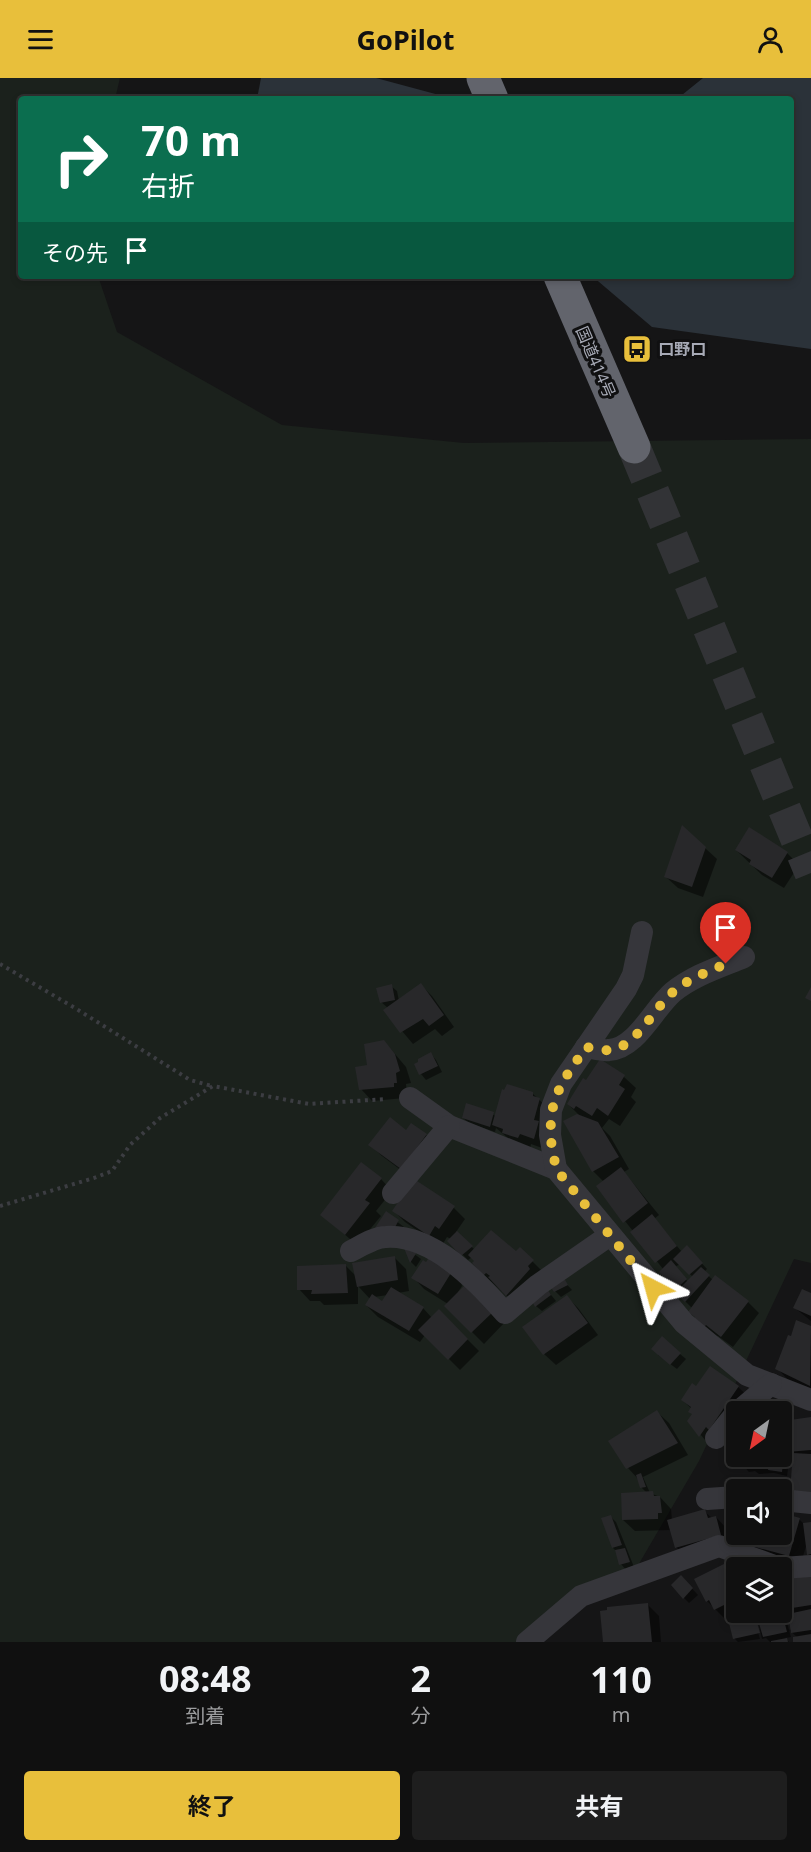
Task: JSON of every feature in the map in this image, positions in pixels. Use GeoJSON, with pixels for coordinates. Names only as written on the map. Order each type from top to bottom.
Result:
{"type":"FeatureCollection","features":[{"type":"Feature","properties":{"kind":"highway","name":"国道414号"},"geometry":{"type":"LineString","coordinates":[[562,281],[633,447]]}},
{"type":"Feature","properties":{"kind":"street"},"geometry":{"type":"LineString","coordinates":[[556,1169],[550,1135],[552,1110],[561,1084],[627,989],[633,975],[642,932]]}},
{"type":"Feature","properties":{"kind":"street"},"geometry":{"type":"LineString","coordinates":[[586,1047],[609,1050],[620,1048],[631,1041],[671,993],[690,980],[744,957]]}},
{"type":"Feature","properties":{"kind":"street"},"geometry":{"type":"LineString","coordinates":[[411,1098],[449,1126],[556,1169],[684,1323],[747,1375],[811,1401]]}},
{"type":"Feature","properties":{"kind":"street"},"geometry":{"type":"LineString","coordinates":[[393,1193],[449,1126]]}},
{"type":"Feature","properties":{"kind":"street"},"geometry":{"type":"LineString","coordinates":[[351,1251],[384,1237],[412,1239],[449,1260],[477,1282],[505,1312],[538,1285],[610,1235]]}},
{"type":"Feature","properties":{"kind":"street"},"geometry":{"type":"LineString","coordinates":[[750,1401],[771,1384]]}},
{"type":"Feature","properties":{"kind":"street"},"geometry":{"type":"LineString","coordinates":[[716,1438],[726,1426]]}},
{"type":"Feature","properties":{"kind":"street"},"geometry":{"type":"LineString","coordinates":[[707,1499],[726,1498]]}},
{"type":"Feature","properties":{"kind":"street"},"geometry":{"type":"LineString","coordinates":[[792,1501],[811,1503]]}},
{"type":"Feature","properties":{"kind":"street"},"geometry":{"type":"LineString","coordinates":[[527,1642],[581,1596],[720,1546],[750,1557]]}},
{"type":"Feature","properties":{"kind":"street"},"geometry":{"type":"LineString","coordinates":[[792,1567],[811,1566]]}},
{"type":"Feature","properties":{"kind":"path"},"geometry":{"type":"LineString","coordinates":[[0,964],[190,1080],[309,1104],[411,1098]]}},
{"type":"Feature","properties":{"kind":"path"},"geometry":{"type":"LineString","coordinates":[[0,1206],[112,1171],[130,1145],[160,1118],[213,1086]]}},
{"type":"Feature","properties":{"kind":"shaded area"},"geometry":{"type":"Polygon","coordinates":[[[0,78],[120,78],[116,96],[18,96],[18,279],[99,279],[117,332],[282,425],[464,443],[811,439],[811,1263],[794,1259],[699,1461],[633,1574],[524,1642],[0,1642],[0,78]]]}},
{"type":"Feature","properties":{"kind":"shaded area"},"geometry":{"type":"Polygon","coordinates":[[[261,78],[376,78],[443,96],[258,96],[261,78]]]}},
{"type":"Feature","properties":{"kind":"shaded area"},"geometry":{"type":"Polygon","coordinates":[[[703,78],[811,78],[811,349],[652,327],[596,279],[794,279],[794,96],[681,96],[703,78]]]}},
{"type":"Feature","properties":{"kind":"building"},"geometry":{"type":"Polygon","coordinates":[[[682,825],[706,847],[692,887],[664,877],[682,825]]]}},
{"type":"Feature","properties":{"kind":"building"},"geometry":{"type":"Polygon","coordinates":[[[749,827],[788,852],[772,878],[749,864],[751,860],[735,850],[749,827]]]}},
{"type":"Feature","properties":{"kind":"building"},"geometry":{"type":"Polygon","coordinates":[[[421,983],[444,1015],[429,1026],[423,1019],[400,1033],[383,1010],[421,983]]]}},
{"type":"Feature","properties":{"kind":"building"},"geometry":{"type":"Polygon","coordinates":[[[392,984],[395,1000],[380,1003],[376,988],[392,984]]]}},
{"type":"Feature","properties":{"kind":"building"},"geometry":{"type":"Polygon","coordinates":[[[811,987],[811,1001],[805,998],[811,987]]]}},
{"type":"Feature","properties":{"kind":"building"},"geometry":{"type":"Polygon","coordinates":[[[384,1040],[395,1054],[400,1071],[396,1073],[397,1083],[394,1083],[394,1087],[359,1090],[355,1067],[367,1065],[364,1044],[384,1040]]]}},
{"type":"Feature","properties":{"kind":"building"},"geometry":{"type":"Polygon","coordinates":[[[431,1052],[438,1066],[419,1075],[414,1064],[431,1052]]]}},
{"type":"Feature","properties":{"kind":"building"},"geometry":{"type":"Polygon","coordinates":[[[600,1059],[625,1075],[619,1085],[625,1089],[608,1116],[597,1108],[592,1116],[576,1106],[574,1109],[567,1104],[583,1078],[586,1080],[600,1059]]]}},
{"type":"Feature","properties":{"kind":"building"},"geometry":{"type":"Polygon","coordinates":[[[507,1084],[533,1092],[533,1096],[540,1098],[534,1120],[539,1121],[534,1139],[520,1134],[518,1138],[502,1133],[503,1129],[492,1125],[502,1089],[504,1090],[507,1084]]]}},
{"type":"Feature","properties":{"kind":"building"},"geometry":{"type":"Polygon","coordinates":[[[466,1103],[494,1112],[490,1127],[462,1118],[466,1103]]]}},
{"type":"Feature","properties":{"kind":"building"},"geometry":{"type":"Polygon","coordinates":[[[577,1114],[598,1122],[619,1157],[592,1172],[563,1121],[577,1114]]]}},
{"type":"Feature","properties":{"kind":"building"},"geometry":{"type":"Polygon","coordinates":[[[390,1117],[406,1130],[411,1123],[427,1134],[401,1169],[368,1145],[390,1117]]]}},
{"type":"Feature","properties":{"kind":"building"},"geometry":{"type":"Polygon","coordinates":[[[361,1162],[382,1178],[365,1200],[370,1203],[345,1235],[320,1215],[361,1162]]]}},
{"type":"Feature","properties":{"kind":"building"},"geometry":{"type":"Polygon","coordinates":[[[621,1167],[648,1203],[623,1223],[596,1186],[621,1167]]]}},
{"type":"Feature","properties":{"kind":"building"},"geometry":{"type":"Polygon","coordinates":[[[414,1179],[455,1206],[439,1229],[435,1226],[429,1236],[392,1211],[414,1179]]]}},
{"type":"Feature","properties":{"kind":"building"},"geometry":{"type":"Polygon","coordinates":[[[386,1211],[399,1220],[394,1229],[375,1228],[386,1211]]]}},
{"type":"Feature","properties":{"kind":"building"},"geometry":{"type":"Polygon","coordinates":[[[652,1214],[677,1246],[655,1263],[630,1232],[652,1214]]]}},
{"type":"Feature","properties":{"kind":"building"},"geometry":{"type":"Polygon","coordinates":[[[491,1230],[516,1251],[520,1247],[534,1260],[528,1266],[530,1269],[506,1296],[488,1277],[490,1276],[486,1273],[483,1276],[468,1255],[491,1230]]]}},
{"type":"Feature","properties":{"kind":"building"},"geometry":{"type":"Polygon","coordinates":[[[457,1231],[473,1246],[461,1256],[447,1241],[457,1231]]]}},
{"type":"Feature","properties":{"kind":"building"},"geometry":{"type":"Polygon","coordinates":[[[687,1245],[703,1263],[689,1275],[673,1259],[687,1245]]]}},
{"type":"Feature","properties":{"kind":"building"},"geometry":{"type":"Polygon","coordinates":[[[404,1248],[417,1252],[410,1263],[404,1248]]]}},
{"type":"Feature","properties":{"kind":"building"},"geometry":{"type":"Polygon","coordinates":[[[395,1256],[398,1280],[357,1287],[352,1263],[395,1256]]]}},
{"type":"Feature","properties":{"kind":"building"},"geometry":{"type":"Polygon","coordinates":[[[430,1256],[451,1273],[438,1294],[411,1278],[423,1260],[426,1262],[430,1256]]]}},
{"type":"Feature","properties":{"kind":"building"},"geometry":{"type":"Polygon","coordinates":[[[671,1260],[687,1279],[675,1290],[659,1272],[671,1260]]]}},
{"type":"Feature","properties":{"kind":"building"},"geometry":{"type":"Polygon","coordinates":[[[346,1264],[348,1293],[311,1294],[312,1290],[297,1290],[297,1266],[346,1264]]]}},
{"type":"Feature","properties":{"kind":"building"},"geometry":{"type":"Polygon","coordinates":[[[701,1267],[710,1275],[685,1302],[675,1293],[701,1267]]]}},
{"type":"Feature","properties":{"kind":"building"},"geometry":{"type":"Polygon","coordinates":[[[715,1275],[749,1301],[721,1337],[706,1325],[704,1327],[694,1320],[695,1317],[688,1312],[715,1275]]]}},
{"type":"Feature","properties":{"kind":"building"},"geometry":{"type":"Polygon","coordinates":[[[564,1278],[568,1285],[554,1292],[550,1286],[564,1278]]]}},
{"type":"Feature","properties":{"kind":"building"},"geometry":{"type":"Polygon","coordinates":[[[467,1283],[495,1310],[471,1333],[444,1306],[467,1283]]]}},
{"type":"Feature","properties":{"kind":"building"},"geometry":{"type":"Polygon","coordinates":[[[391,1287],[424,1307],[409,1331],[365,1305],[372,1294],[382,1301],[391,1287]]]}},
{"type":"Feature","properties":{"kind":"building"},"geometry":{"type":"Polygon","coordinates":[[[547,1288],[551,1295],[535,1307],[531,1299],[547,1288]]]}},
{"type":"Feature","properties":{"kind":"building"},"geometry":{"type":"Polygon","coordinates":[[[802,1289],[811,1293],[811,1316],[793,1308],[802,1289]]]}},
{"type":"Feature","properties":{"kind":"building"},"geometry":{"type":"Polygon","coordinates":[[[567,1295],[588,1323],[543,1355],[522,1327],[567,1295]]]}},
{"type":"Feature","properties":{"kind":"building"},"geometry":{"type":"Polygon","coordinates":[[[439,1309],[468,1339],[448,1360],[418,1330],[439,1309]]]}},
{"type":"Feature","properties":{"kind":"building"},"geometry":{"type":"Polygon","coordinates":[[[796,1320],[811,1326],[810,1386],[775,1369],[796,1320]]]}},
{"type":"Feature","properties":{"kind":"building"},"geometry":{"type":"Polygon","coordinates":[[[662,1336],[681,1353],[670,1365],[651,1349],[662,1336]]]}},
{"type":"Feature","properties":{"kind":"building"},"geometry":{"type":"Polygon","coordinates":[[[710,1366],[739,1386],[729,1401],[726,1401],[726,1405],[709,1430],[706,1427],[699,1437],[687,1421],[692,1414],[688,1412],[691,1407],[681,1400],[692,1383],[696,1386],[710,1366]]]}},
{"type":"Feature","properties":{"kind":"building"},"geometry":{"type":"Polygon","coordinates":[[[657,1410],[678,1443],[626,1469],[608,1441],[657,1410]]]}},
{"type":"Feature","properties":{"kind":"building"},"geometry":{"type":"Polygon","coordinates":[[[811,1417],[811,1450],[792,1452],[792,1420],[811,1417]]]}},
{"type":"Feature","properties":{"kind":"building"},"geometry":{"type":"Polygon","coordinates":[[[793,1453],[811,1454],[811,1493],[792,1491],[793,1453]]]}},
{"type":"Feature","properties":{"kind":"building"},"geometry":{"type":"Polygon","coordinates":[[[769,1467],[782,1467],[782,1472],[768,1470],[769,1467]]]}},
{"type":"Feature","properties":{"kind":"building"},"geometry":{"type":"Polygon","coordinates":[[[641,1473],[646,1487],[640,1488],[636,1475],[641,1473]]]}},
{"type":"Feature","properties":{"kind":"building"},"geometry":{"type":"Polygon","coordinates":[[[653,1491],[654,1496],[660,1496],[662,1513],[658,1513],[658,1519],[622,1520],[621,1493],[653,1491]]]}},
{"type":"Feature","properties":{"kind":"building"},"geometry":{"type":"Polygon","coordinates":[[[705,1509],[708,1518],[716,1516],[721,1535],[675,1548],[667,1520],[705,1509]]]}},
{"type":"Feature","properties":{"kind":"building"},"geometry":{"type":"Polygon","coordinates":[[[611,1515],[622,1545],[612,1548],[601,1518],[611,1515]]]}},
{"type":"Feature","properties":{"kind":"building"},"geometry":{"type":"Polygon","coordinates":[[[792,1516],[800,1518],[789,1556],[755,1547],[756,1545],[792,1545],[792,1516]]]}},
{"type":"Feature","properties":{"kind":"building"},"geometry":{"type":"Polygon","coordinates":[[[811,1522],[811,1554],[807,1555],[803,1523],[811,1522]]]}},
{"type":"Feature","properties":{"kind":"building"},"geometry":{"type":"Polygon","coordinates":[[[625,1548],[630,1562],[619,1565],[615,1550],[625,1548]]]}},
{"type":"Feature","properties":{"kind":"building"},"geometry":{"type":"Polygon","coordinates":[[[726,1563],[726,1604],[714,1610],[709,1600],[706,1602],[694,1579],[726,1563]]]}},
{"type":"Feature","properties":{"kind":"building"},"geometry":{"type":"Polygon","coordinates":[[[811,1574],[811,1605],[792,1608],[792,1577],[811,1574]]]}},
{"type":"Feature","properties":{"kind":"building"},"geometry":{"type":"Polygon","coordinates":[[[681,1575],[693,1588],[683,1599],[671,1585],[681,1575]]]}},
{"type":"Feature","properties":{"kind":"building"},"geometry":{"type":"Polygon","coordinates":[[[648,1603],[652,1642],[603,1642],[600,1611],[607,1610],[607,1607],[648,1603]]]}},
{"type":"Feature","properties":{"kind":"building"},"geometry":{"type":"Polygon","coordinates":[[[811,1609],[811,1630],[791,1633],[789,1623],[792,1623],[792,1613],[811,1609]]]}},
{"type":"Feature","properties":{"kind":"building"},"geometry":{"type":"Polygon","coordinates":[[[729,1623],[757,1623],[760,1633],[733,1639],[729,1623]]]}},
{"type":"Feature","properties":{"kind":"building"},"geometry":{"type":"Polygon","coordinates":[[[759,1623],[785,1623],[787,1632],[763,1637],[759,1623]]]}},
{"type":"Feature","properties":{"kind":"building"},"geometry":{"type":"Polygon","coordinates":[[[811,1634],[811,1642],[793,1642],[793,1637],[811,1634]]]}},
{"type":"Feature","properties":{"kind":"building"},"geometry":{"type":"Polygon","coordinates":[[[787,1638],[788,1642],[771,1642],[771,1641],[787,1638]]]}},
{"type":"Feature","properties":{"kind":"tunnel"},"geometry":{"type":"LineString","coordinates":[[634,447],[811,873]]}},
{"type":"Feature","properties":{"kind":"place","name":"口野口"},"geometry":{"type":"Point","coordinates":[637,349]}},
{"type":"Feature","properties":{"kind":"route"},"geometry":{"type":"LineString","coordinates":[[653,1288],[556,1169],[550,1135],[552,1110],[561,1084],[586,1047],[609,1050],[620,1048],[631,1041],[671,993],[690,980],[726,964]]}}]}
